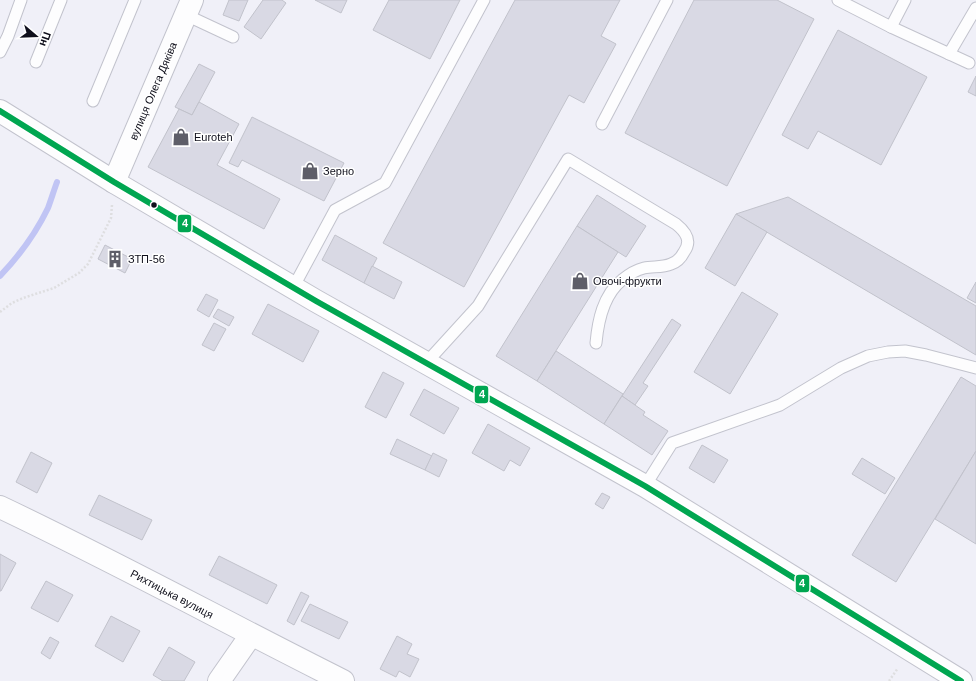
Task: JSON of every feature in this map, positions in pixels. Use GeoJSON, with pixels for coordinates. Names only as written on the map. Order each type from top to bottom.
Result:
{"type":"FeatureCollection","features":[{"type":"Feature","properties":{"kind":"street","name":"вулиця Олега Дяківа"},"geometry":{"type":"LineString","coordinates":[[114,182],[189,8]]}},
{"type":"Feature","properties":{"kind":"street"},"geometry":{"type":"LineString","coordinates":[[0,111],[114,182],[293,288],[645,486],[961,681]]}},
{"type":"Feature","properties":{"kind":"street","name":"Рихтицька вулиця"},"geometry":{"type":"LineString","coordinates":[[0,507],[61,536],[343,681]]}},
{"type":"Feature","properties":{"kind":"street"},"geometry":{"type":"LineString","coordinates":[[219,681],[250,634]]}},
{"type":"Feature","properties":{"kind":"lane"},"geometry":{"type":"LineString","coordinates":[[0,52],[8,36],[21,0]]}},
{"type":"Feature","properties":{"kind":"lane"},"geometry":{"type":"LineString","coordinates":[[36,62],[61,0]]}},
{"type":"Feature","properties":{"kind":"lane"},"geometry":{"type":"LineString","coordinates":[[93,101],[135,0]]}},
{"type":"Feature","properties":{"kind":"lane"},"geometry":{"type":"LineString","coordinates":[[293,288],[335,210],[385,183],[484,0]]}},
{"type":"Feature","properties":{"kind":"lane"},"geometry":{"type":"LineString","coordinates":[[602,124],[667,0]]}},
{"type":"Feature","properties":{"kind":"lane"},"geometry":{"type":"LineString","coordinates":[[838,0],[891,27],[969,63]]}},
{"type":"Feature","properties":{"kind":"lane"},"geometry":{"type":"LineString","coordinates":[[891,27],[905,0]]}},
{"type":"Feature","properties":{"kind":"lane"},"geometry":{"type":"LineString","coordinates":[[189,8],[233,37]]}},
{"type":"Feature","properties":{"kind":"lane"},"geometry":{"type":"LineString","coordinates":[[949,54],[976,8]]}},
{"type":"Feature","properties":{"kind":"lane"},"geometry":{"type":"LineString","coordinates":[[426,363],[478,306],[568,159],[676,224],[684,231],[688,240],[687,248],[680,259],[671,264],[644,268],[633,273],[621,280],[611,291],[604,305],[598,323],[596,343]]}},
{"type":"Feature","properties":{"kind":"lane"},"geometry":{"type":"LineString","coordinates":[[645,486],[672,443],[780,405],[841,368],[868,356],[888,352],[905,351],[976,368]]}},
{"type":"Feature","properties":{"kind":"path"},"geometry":{"type":"LineString","coordinates":[[0,312],[12,303],[23,298],[54,288],[79,273],[88,264],[111,218],[114,182]]}},
{"type":"Feature","properties":{"kind":"building"},"geometry":{"type":"Polygon","coordinates":[[[229,0],[248,0],[239,21],[223,15],[229,0]]]}},
{"type":"Feature","properties":{"kind":"building"},"geometry":{"type":"Polygon","coordinates":[[[263,0],[282,0],[286,3],[261,39],[244,27],[263,0]]]}},
{"type":"Feature","properties":{"kind":"building"},"geometry":{"type":"Polygon","coordinates":[[[315,0],[347,0],[341,13],[315,0]]]}},
{"type":"Feature","properties":{"kind":"building"},"geometry":{"type":"Polygon","coordinates":[[[389,0],[460,0],[430,59],[373,30],[389,0]]]}},
{"type":"Feature","properties":{"kind":"building"},"geometry":{"type":"Polygon","coordinates":[[[515,0],[620,0],[601,36],[616,44],[584,103],[569,95],[464,287],[383,243],[515,0]]]}},
{"type":"Feature","properties":{"kind":"building"},"geometry":{"type":"Polygon","coordinates":[[[694,0],[777,0],[814,19],[727,186],[625,133],[694,0]]]}},
{"type":"Feature","properties":{"kind":"building"},"geometry":{"type":"Polygon","coordinates":[[[838,30],[927,77],[881,165],[818,131],[808,149],[782,135],[838,30]]]}},
{"type":"Feature","properties":{"kind":"building"},"geometry":{"type":"Polygon","coordinates":[[[199,64],[215,72],[192,115],[175,107],[199,64]]]}},
{"type":"Feature","properties":{"kind":"building"},"geometry":{"type":"Polygon","coordinates":[[[976,76],[976,96],[968,92],[976,76]]]}},
{"type":"Feature","properties":{"kind":"building"},"geometry":{"type":"Polygon","coordinates":[[[199,102],[239,124],[217,165],[280,199],[264,229],[148,167],[179,109],[192,115],[199,102]]]}},
{"type":"Feature","properties":{"kind":"building"},"geometry":{"type":"Polygon","coordinates":[[[252,117],[344,163],[324,201],[242,160],[238,167],[229,163],[252,117]]]}},
{"type":"Feature","properties":{"kind":"building"},"geometry":{"type":"Polygon","coordinates":[[[597,195],[646,226],[626,257],[577,226],[597,195]]]}},
{"type":"Feature","properties":{"kind":"building"},"geometry":{"type":"Polygon","coordinates":[[[788,197],[976,306],[976,355],[736,214],[788,197]]]}},
{"type":"Feature","properties":{"kind":"building"},"geometry":{"type":"Polygon","coordinates":[[[736,214],[767,232],[735,286],[705,268],[736,214]]]}},
{"type":"Feature","properties":{"kind":"building"},"geometry":{"type":"Polygon","coordinates":[[[577,226],[618,252],[537,381],[496,356],[577,226]]]}},
{"type":"Feature","properties":{"kind":"building"},"geometry":{"type":"Polygon","coordinates":[[[335,235],[377,258],[364,283],[322,260],[335,235]]]}},
{"type":"Feature","properties":{"kind":"building","name":"ЗТП-56"},"geometry":{"type":"Polygon","coordinates":[[[105,245],[132,259],[125,273],[98,259],[105,245]]]}},
{"type":"Feature","properties":{"kind":"building"},"geometry":{"type":"Polygon","coordinates":[[[372,266],[402,282],[394,299],[364,283],[372,266]]]}},
{"type":"Feature","properties":{"kind":"building"},"geometry":{"type":"Polygon","coordinates":[[[976,282],[976,303],[967,298],[976,282]]]}},
{"type":"Feature","properties":{"kind":"building"},"geometry":{"type":"Polygon","coordinates":[[[742,292],[778,314],[730,394],[694,372],[742,292]]]}},
{"type":"Feature","properties":{"kind":"building"},"geometry":{"type":"Polygon","coordinates":[[[206,294],[218,300],[209,317],[197,310],[206,294]]]}},
{"type":"Feature","properties":{"kind":"building"},"geometry":{"type":"Polygon","coordinates":[[[268,304],[319,331],[303,362],[252,334],[268,304]]]}},
{"type":"Feature","properties":{"kind":"building"},"geometry":{"type":"Polygon","coordinates":[[[218,309],[234,317],[229,326],[213,317],[218,309]]]}},
{"type":"Feature","properties":{"kind":"building"},"geometry":{"type":"Polygon","coordinates":[[[672,319],[681,325],[643,383],[648,386],[635,405],[622,396],[672,319]]]}},
{"type":"Feature","properties":{"kind":"building"},"geometry":{"type":"Polygon","coordinates":[[[214,323],[226,329],[214,351],[202,345],[214,323]]]}},
{"type":"Feature","properties":{"kind":"building"},"geometry":{"type":"Polygon","coordinates":[[[556,351],[623,394],[604,424],[537,381],[556,351]]]}},
{"type":"Feature","properties":{"kind":"building"},"geometry":{"type":"Polygon","coordinates":[[[383,372],[404,383],[386,418],[365,407],[383,372]]]}},
{"type":"Feature","properties":{"kind":"building"},"geometry":{"type":"Polygon","coordinates":[[[961,377],[976,386],[976,451],[896,582],[852,555],[961,377]]]}},
{"type":"Feature","properties":{"kind":"building"},"geometry":{"type":"Polygon","coordinates":[[[424,389],[459,408],[444,434],[410,415],[424,389]]]}},
{"type":"Feature","properties":{"kind":"building"},"geometry":{"type":"Polygon","coordinates":[[[622,396],[645,412],[643,415],[668,431],[652,455],[604,424],[622,396]]]}},
{"type":"Feature","properties":{"kind":"building"},"geometry":{"type":"Polygon","coordinates":[[[488,424],[530,448],[520,466],[510,460],[504,471],[472,453],[488,424]]]}},
{"type":"Feature","properties":{"kind":"building"},"geometry":{"type":"Polygon","coordinates":[[[397,439],[432,456],[425,470],[390,454],[397,439]]]}},
{"type":"Feature","properties":{"kind":"building"},"geometry":{"type":"Polygon","coordinates":[[[702,445],[728,460],[714,483],[689,468],[702,445]]]}},
{"type":"Feature","properties":{"kind":"building"},"geometry":{"type":"Polygon","coordinates":[[[976,451],[976,544],[935,519],[976,451]]]}},
{"type":"Feature","properties":{"kind":"building"},"geometry":{"type":"Polygon","coordinates":[[[31,452],[52,463],[37,493],[16,482],[31,452]]]}},
{"type":"Feature","properties":{"kind":"building"},"geometry":{"type":"Polygon","coordinates":[[[433,453],[447,460],[439,477],[425,470],[433,453]]]}},
{"type":"Feature","properties":{"kind":"building"},"geometry":{"type":"Polygon","coordinates":[[[862,458],[895,478],[885,494],[852,474],[862,458]]]}},
{"type":"Feature","properties":{"kind":"building"},"geometry":{"type":"Polygon","coordinates":[[[602,493],[610,497],[603,509],[595,504],[602,493]]]}},
{"type":"Feature","properties":{"kind":"building"},"geometry":{"type":"Polygon","coordinates":[[[99,495],[152,520],[142,540],[89,515],[99,495]]]}},
{"type":"Feature","properties":{"kind":"building"},"geometry":{"type":"Polygon","coordinates":[[[0,554],[16,563],[1,591],[0,591],[0,554]]]}},
{"type":"Feature","properties":{"kind":"building"},"geometry":{"type":"Polygon","coordinates":[[[219,556],[277,585],[267,604],[209,575],[219,556]]]}},
{"type":"Feature","properties":{"kind":"building"},"geometry":{"type":"Polygon","coordinates":[[[46,581],[73,595],[58,622],[31,608],[46,581]]]}},
{"type":"Feature","properties":{"kind":"building"},"geometry":{"type":"Polygon","coordinates":[[[301,592],[309,596],[294,625],[287,621],[301,592]]]}},
{"type":"Feature","properties":{"kind":"building"},"geometry":{"type":"Polygon","coordinates":[[[310,604],[348,622],[339,639],[301,621],[310,604]]]}},
{"type":"Feature","properties":{"kind":"building"},"geometry":{"type":"Polygon","coordinates":[[[111,616],[140,631],[123,662],[95,646],[111,616]]]}},
{"type":"Feature","properties":{"kind":"building"},"geometry":{"type":"Polygon","coordinates":[[[397,636],[412,644],[407,654],[419,659],[410,677],[399,671],[396,677],[380,669],[397,636]]]}},
{"type":"Feature","properties":{"kind":"building"},"geometry":{"type":"Polygon","coordinates":[[[50,637],[59,642],[50,659],[41,653],[50,637]]]}},
{"type":"Feature","properties":{"kind":"building"},"geometry":{"type":"Polygon","coordinates":[[[169,647],[195,662],[184,681],[163,681],[153,675],[169,647]]]}},
{"type":"Feature","properties":{"kind":"waterway"},"geometry":{"type":"LineString","coordinates":[[0,276],[33,235],[48,208],[57,182]]}},
{"type":"Feature","properties":{"kind":"transit line","name":"4"},"geometry":{"type":"LineString","coordinates":[[0,111],[114,182],[316,301],[645,486],[961,681]]}},
{"type":"Feature","properties":{"kind":"place","name":"Euroteh"},"geometry":{"type":"Point","coordinates":[181,137]}},
{"type":"Feature","properties":{"kind":"place","name":"Зерно"},"geometry":{"type":"Point","coordinates":[310,171]}},
{"type":"Feature","properties":{"kind":"place","name":"ЗТП-56"},"geometry":{"type":"Point","coordinates":[115,259]}},
{"type":"Feature","properties":{"kind":"place","name":"Овочі-фрукти"},"geometry":{"type":"Point","coordinates":[580,281]}}]}
